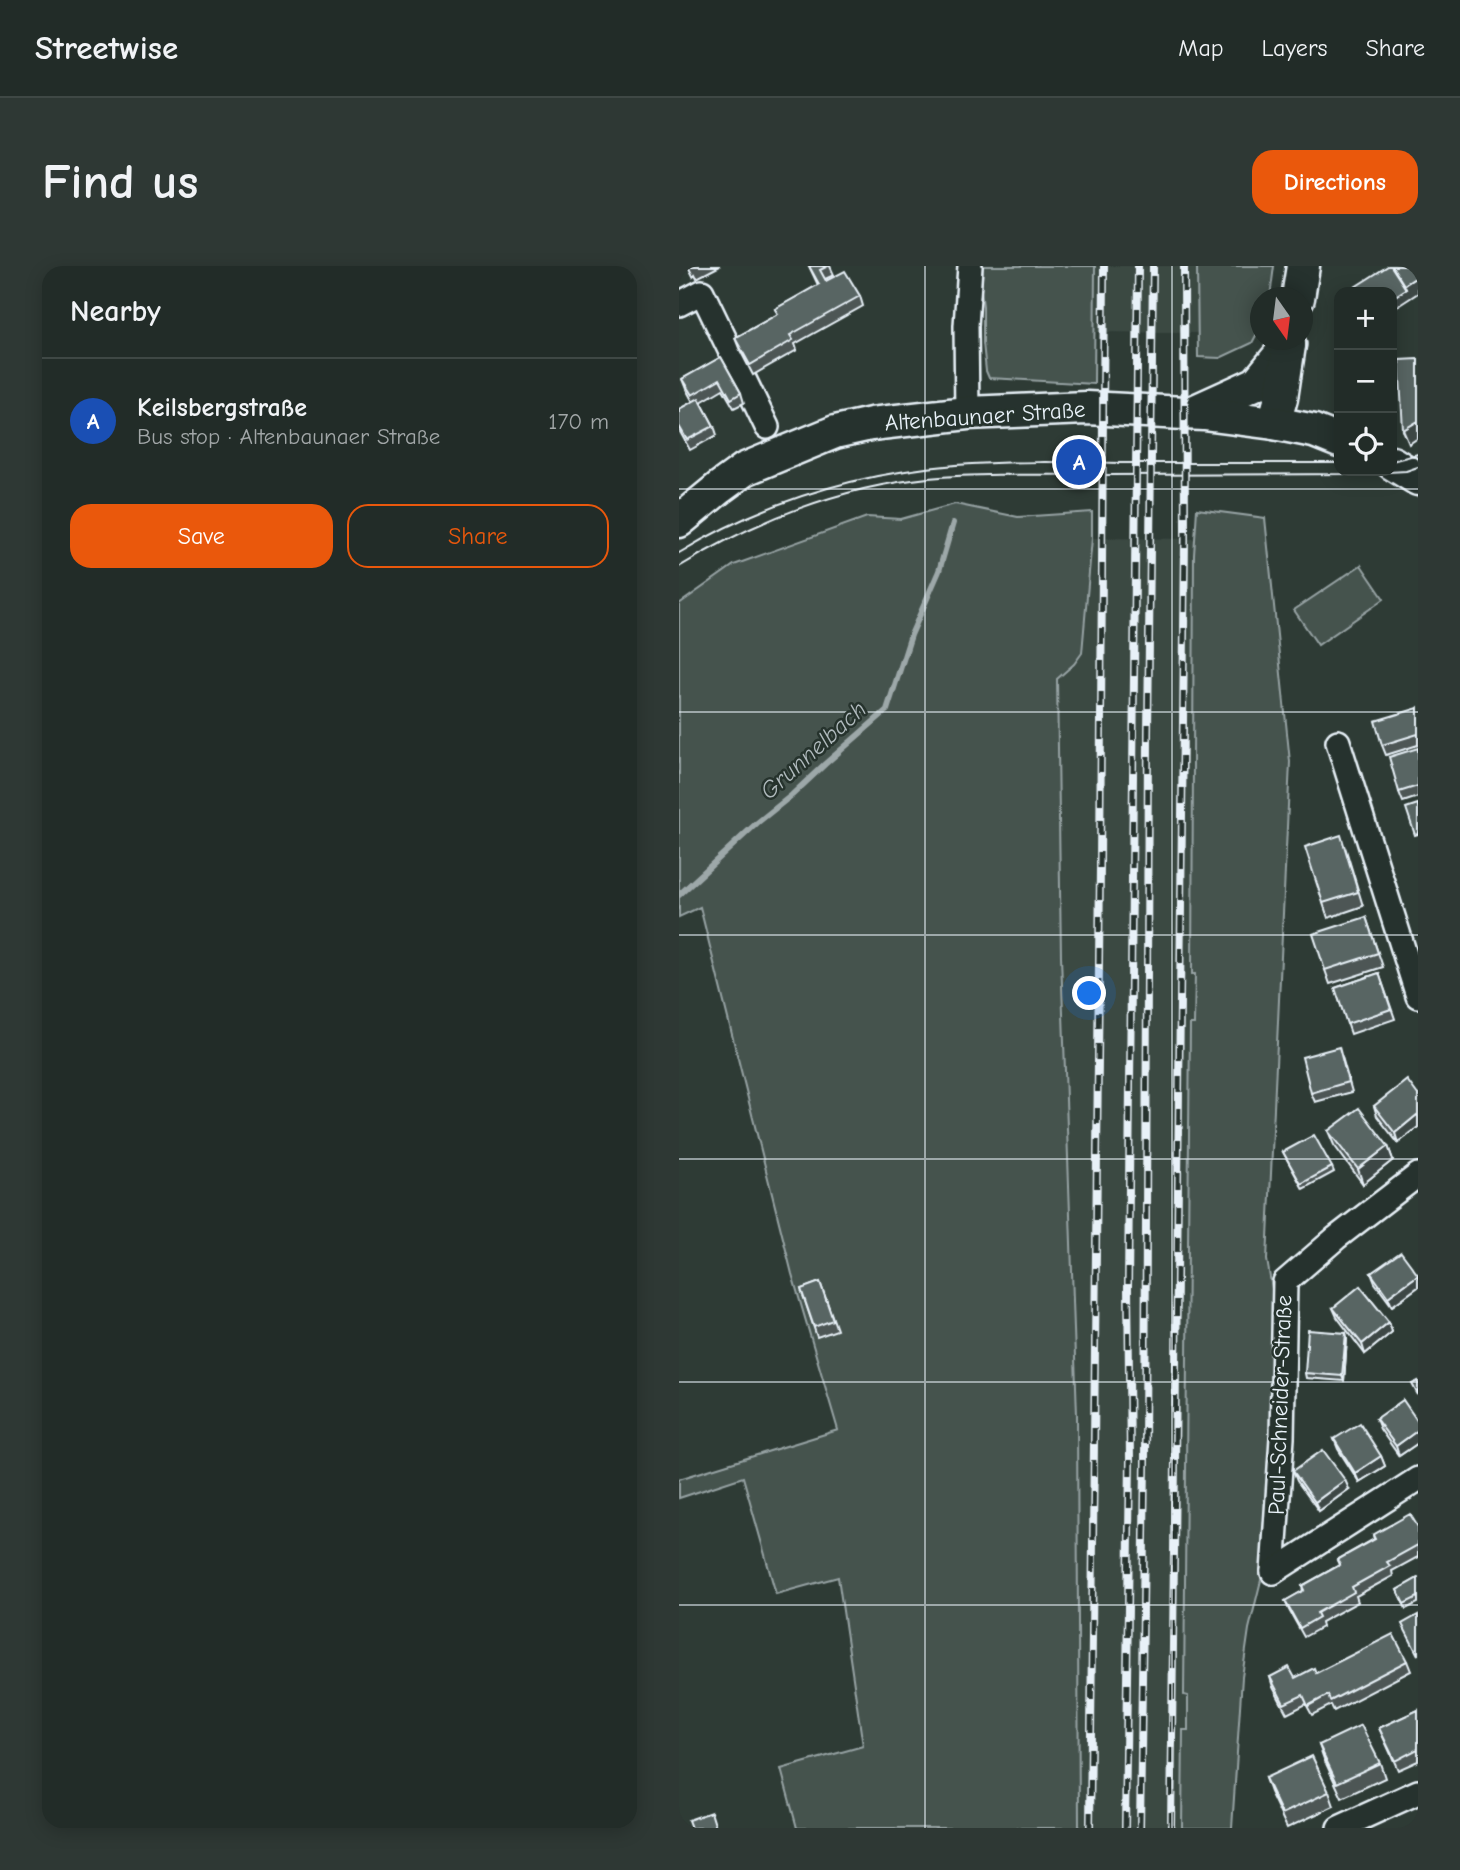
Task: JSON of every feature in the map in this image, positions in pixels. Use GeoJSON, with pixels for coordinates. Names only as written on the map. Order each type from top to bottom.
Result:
{"type":"FeatureCollection","features":[{"type":"Feature","properties":{"kind":"main road"},"geometry":{"type":"LineString","coordinates":[[1299,287],[1303,266]]}},
{"type":"Feature","properties":{"kind":"main road"},"geometry":{"type":"LineString","coordinates":[[1192,413],[1257,383],[1284,350]]}},
{"type":"Feature","properties":{"kind":"main road"},"geometry":{"type":"LineString","coordinates":[[1274,423],[1289,350]]}},
{"type":"Feature","properties":{"kind":"main road","name":"Altenbaunaer Straße"},"geometry":{"type":"LineString","coordinates":[[679,521],[745,469],[835,432],[871,424],[967,413],[1087,408],[1192,413],[1274,423],[1326,436]]}},
{"type":"Feature","properties":{"kind":"main road"},"geometry":{"type":"LineString","coordinates":[[1397,466],[1418,479]]}},
{"type":"Feature","properties":{"kind":"street"},"geometry":{"type":"LineString","coordinates":[[967,413],[966,326],[970,266]]}},
{"type":"Feature","properties":{"kind":"street"},"geometry":{"type":"LineString","coordinates":[[679,304],[702,292],[767,428]]}},
{"type":"Feature","properties":{"kind":"street"},"geometry":{"type":"LineString","coordinates":[[1338,743],[1418,996]]}},
{"type":"Feature","properties":{"kind":"street","name":"Paul-Schneider-Straße"},"geometry":{"type":"LineString","coordinates":[[1418,1175],[1336,1238],[1285,1282],[1282,1438],[1273,1572],[1418,1479]]}},
{"type":"Feature","properties":{"kind":"street"},"geometry":{"type":"LineString","coordinates":[[1339,1828],[1418,1792]]}},
{"type":"Feature","properties":{"kind":"shaded area"},"geometry":{"type":"Polygon","coordinates":[[[983,266],[1095,266],[1094,384],[989,378],[983,343],[983,266]]]}},
{"type":"Feature","properties":{"kind":"shaded area"},"geometry":{"type":"Polygon","coordinates":[[[1095,266],[1197,266],[1198,333],[1094,332],[1095,266]]]}},
{"type":"Feature","properties":{"kind":"shaded area"},"geometry":{"type":"Polygon","coordinates":[[[1197,266],[1274,266],[1271,287],[1250,287],[1250,344],[1220,358],[1198,357],[1197,266]]]}},
{"type":"Feature","properties":{"kind":"shaded area"},"geometry":{"type":"Polygon","coordinates":[[[955,504],[1018,517],[1092,512],[1082,653],[1057,679],[1061,956],[1077,1415],[1079,1828],[797,1828],[781,1769],[863,1746],[838,1577],[776,1594],[743,1477],[679,1498],[679,1479],[838,1430],[792,1274],[700,907],[679,917],[679,604],[734,565],[867,517],[901,519],[955,504]]]}},
{"type":"Feature","properties":{"kind":"shaded area"},"geometry":{"type":"Polygon","coordinates":[[[1197,509],[1265,518],[1290,762],[1267,1260],[1277,1318],[1263,1572],[1249,1629],[1242,1677],[1232,1828],[1182,1828],[1183,1730],[1188,1730],[1188,1696],[1184,1695],[1190,1024],[1194,1024],[1195,974],[1192,974],[1194,555],[1197,509]]]}},
{"type":"Feature","properties":{"kind":"shaded area"},"geometry":{"type":"Polygon","coordinates":[[[1092,538],[1196,539],[1192,974],[1195,974],[1194,1024],[1190,1025],[1184,1694],[1188,1696],[1188,1730],[1183,1730],[1182,1828],[1079,1828],[1077,1415],[1061,956],[1057,679],[1082,653],[1092,538]]]}},
{"type":"Feature","properties":{"kind":"shaded area"},"geometry":{"type":"Polygon","coordinates":[[[1361,565],[1384,599],[1318,645],[1294,610],[1361,565]]]}},
{"type":"Feature","properties":{"kind":"building"},"geometry":{"type":"Polygon","coordinates":[[[809,266],[828,266],[820,270],[826,281],[845,271],[860,296],[790,335],[793,340],[750,365],[735,338],[778,314],[775,309],[819,284],[809,266]]]}},
{"type":"Feature","properties":{"kind":"building"},"geometry":{"type":"Polygon","coordinates":[[[1391,266],[1406,289],[1397,295],[1397,287],[1355,287],[1391,266]]]}},
{"type":"Feature","properties":{"kind":"building"},"geometry":{"type":"Polygon","coordinates":[[[1392,266],[1418,266],[1418,276],[1404,285],[1392,266]]]}},
{"type":"Feature","properties":{"kind":"building"},"geometry":{"type":"Polygon","coordinates":[[[721,357],[741,393],[731,399],[720,379],[692,395],[682,379],[721,357]]]}},
{"type":"Feature","properties":{"kind":"building"},"geometry":{"type":"Polygon","coordinates":[[[1418,359],[1418,421],[1403,430],[1399,360],[1418,359]]]}},
{"type":"Feature","properties":{"kind":"building"},"geometry":{"type":"Polygon","coordinates":[[[699,398],[714,426],[687,440],[679,426],[679,409],[699,398]]]}},
{"type":"Feature","properties":{"kind":"building"},"geometry":{"type":"Polygon","coordinates":[[[1418,708],[1418,734],[1382,745],[1375,721],[1418,708]]]}},
{"type":"Feature","properties":{"kind":"building"},"geometry":{"type":"Polygon","coordinates":[[[1418,748],[1418,786],[1399,792],[1389,757],[1418,748]]]}},
{"type":"Feature","properties":{"kind":"building"},"geometry":{"type":"Polygon","coordinates":[[[1418,804],[1418,834],[1415,835],[1406,808],[1418,804]]]}},
{"type":"Feature","properties":{"kind":"building"},"geometry":{"type":"Polygon","coordinates":[[[1341,835],[1358,892],[1323,903],[1305,847],[1341,835]]]}},
{"type":"Feature","properties":{"kind":"building"},"geometry":{"type":"Polygon","coordinates":[[[1366,917],[1378,953],[1325,970],[1313,934],[1366,917]]]}},
{"type":"Feature","properties":{"kind":"building"},"geometry":{"type":"Polygon","coordinates":[[[1379,973],[1391,1009],[1347,1024],[1335,988],[1379,973]]]}},
{"type":"Feature","properties":{"kind":"building"},"geometry":{"type":"Polygon","coordinates":[[[1339,1047],[1348,1082],[1311,1093],[1302,1057],[1339,1047]]]}},
{"type":"Feature","properties":{"kind":"building"},"geometry":{"type":"Polygon","coordinates":[[[1407,1080],[1418,1095],[1418,1114],[1395,1133],[1374,1106],[1407,1080]]]}},
{"type":"Feature","properties":{"kind":"building"},"geometry":{"type":"Polygon","coordinates":[[[1359,1108],[1388,1146],[1358,1169],[1328,1131],[1359,1108]]]}},
{"type":"Feature","properties":{"kind":"building"},"geometry":{"type":"Polygon","coordinates":[[[1314,1135],[1332,1167],[1301,1184],[1283,1152],[1314,1135]]]}},
{"type":"Feature","properties":{"kind":"building"},"geometry":{"type":"Polygon","coordinates":[[[1401,1252],[1418,1275],[1388,1297],[1371,1273],[1401,1252]]]}},
{"type":"Feature","properties":{"kind":"building"},"geometry":{"type":"Polygon","coordinates":[[[820,1282],[833,1320],[814,1327],[801,1289],[820,1282]]]}},
{"type":"Feature","properties":{"kind":"building"},"geometry":{"type":"Polygon","coordinates":[[[1360,1286],[1389,1322],[1362,1344],[1333,1308],[1360,1286]]]}},
{"type":"Feature","properties":{"kind":"building"},"geometry":{"type":"Polygon","coordinates":[[[1308,1330],[1346,1333],[1342,1376],[1305,1373],[1308,1330]]]}},
{"type":"Feature","properties":{"kind":"building"},"geometry":{"type":"Polygon","coordinates":[[[1418,1381],[1418,1395],[1412,1384],[1418,1381]]]}},
{"type":"Feature","properties":{"kind":"building"},"geometry":{"type":"Polygon","coordinates":[[[1403,1400],[1418,1422],[1418,1430],[1396,1446],[1376,1419],[1403,1400]]]}},
{"type":"Feature","properties":{"kind":"building"},"geometry":{"type":"Polygon","coordinates":[[[1360,1423],[1381,1456],[1355,1473],[1334,1439],[1360,1423]]]}},
{"type":"Feature","properties":{"kind":"building"},"geometry":{"type":"Polygon","coordinates":[[[1323,1450],[1345,1480],[1315,1502],[1293,1471],[1323,1450]]]}},
{"type":"Feature","properties":{"kind":"building"},"geometry":{"type":"Polygon","coordinates":[[[1410,1514],[1418,1527],[1418,1545],[1387,1562],[1390,1566],[1352,1587],[1354,1592],[1317,1613],[1319,1617],[1300,1628],[1285,1601],[1304,1590],[1302,1586],[1340,1565],[1337,1560],[1375,1539],[1373,1535],[1410,1514]]]}},
{"type":"Feature","properties":{"kind":"building"},"geometry":{"type":"Polygon","coordinates":[[[1418,1578],[1418,1597],[1404,1604],[1397,1590],[1418,1578]]]}},
{"type":"Feature","properties":{"kind":"building"},"geometry":{"type":"Polygon","coordinates":[[[1418,1615],[1418,1655],[1402,1624],[1418,1615]]]}},
{"type":"Feature","properties":{"kind":"building"},"geometry":{"type":"Polygon","coordinates":[[[1393,1634],[1407,1661],[1330,1701],[1328,1695],[1308,1706],[1303,1695],[1284,1704],[1270,1677],[1289,1667],[1295,1678],[1314,1668],[1316,1673],[1393,1634]]]}},
{"type":"Feature","properties":{"kind":"building"},"geometry":{"type":"Polygon","coordinates":[[[1418,1710],[1418,1749],[1395,1761],[1379,1728],[1418,1710]]]}},
{"type":"Feature","properties":{"kind":"building"},"geometry":{"type":"Polygon","coordinates":[[[1361,1725],[1380,1763],[1337,1783],[1319,1745],[1361,1725]]]}},
{"type":"Feature","properties":{"kind":"building"},"geometry":{"type":"Polygon","coordinates":[[[1312,1756],[1329,1792],[1282,1814],[1265,1778],[1312,1756]]]}},
{"type":"Feature","properties":{"kind":"building"},"geometry":{"type":"Polygon","coordinates":[[[711,1812],[716,1828],[691,1828],[688,1820],[711,1812]]]}},
{"type":"Feature","properties":{"kind":"waterway","name":"Grunnelbach"},"geometry":{"type":"LineString","coordinates":[[679,895],[887,710],[911,635],[939,571],[953,523]]}},
{"type":"Feature","properties":{"kind":"tram line"},"geometry":{"type":"LineString","coordinates":[[1397,460],[1418,454]]}},
{"type":"Feature","properties":{"kind":"tram line"},"geometry":{"type":"LineString","coordinates":[[679,553],[744,519],[812,493],[919,469],[1017,462],[1334,463]]}},
{"type":"Feature","properties":{"kind":"tram line"},"geometry":{"type":"LineString","coordinates":[[679,567],[737,535],[799,509],[863,489],[928,478],[973,475],[1354,474],[1406,471],[1418,467]]}},
{"type":"Feature","properties":{"kind":"railway"},"geometry":{"type":"LineString","coordinates":[[1090,1828],[1104,266]]}},
{"type":"Feature","properties":{"kind":"railway"},"geometry":{"type":"LineString","coordinates":[[1125,1828],[1138,266]]}},
{"type":"Feature","properties":{"kind":"railway"},"geometry":{"type":"LineString","coordinates":[[1140,1828],[1153,266]]}},
{"type":"Feature","properties":{"kind":"railway"},"geometry":{"type":"LineString","coordinates":[[1171,1828],[1185,539],[1184,266]]}},
{"type":"Feature","properties":{"kind":"place","name":"Keilsbergstraße"},"geometry":{"type":"Point","coordinates":[1079,462]}}]}
